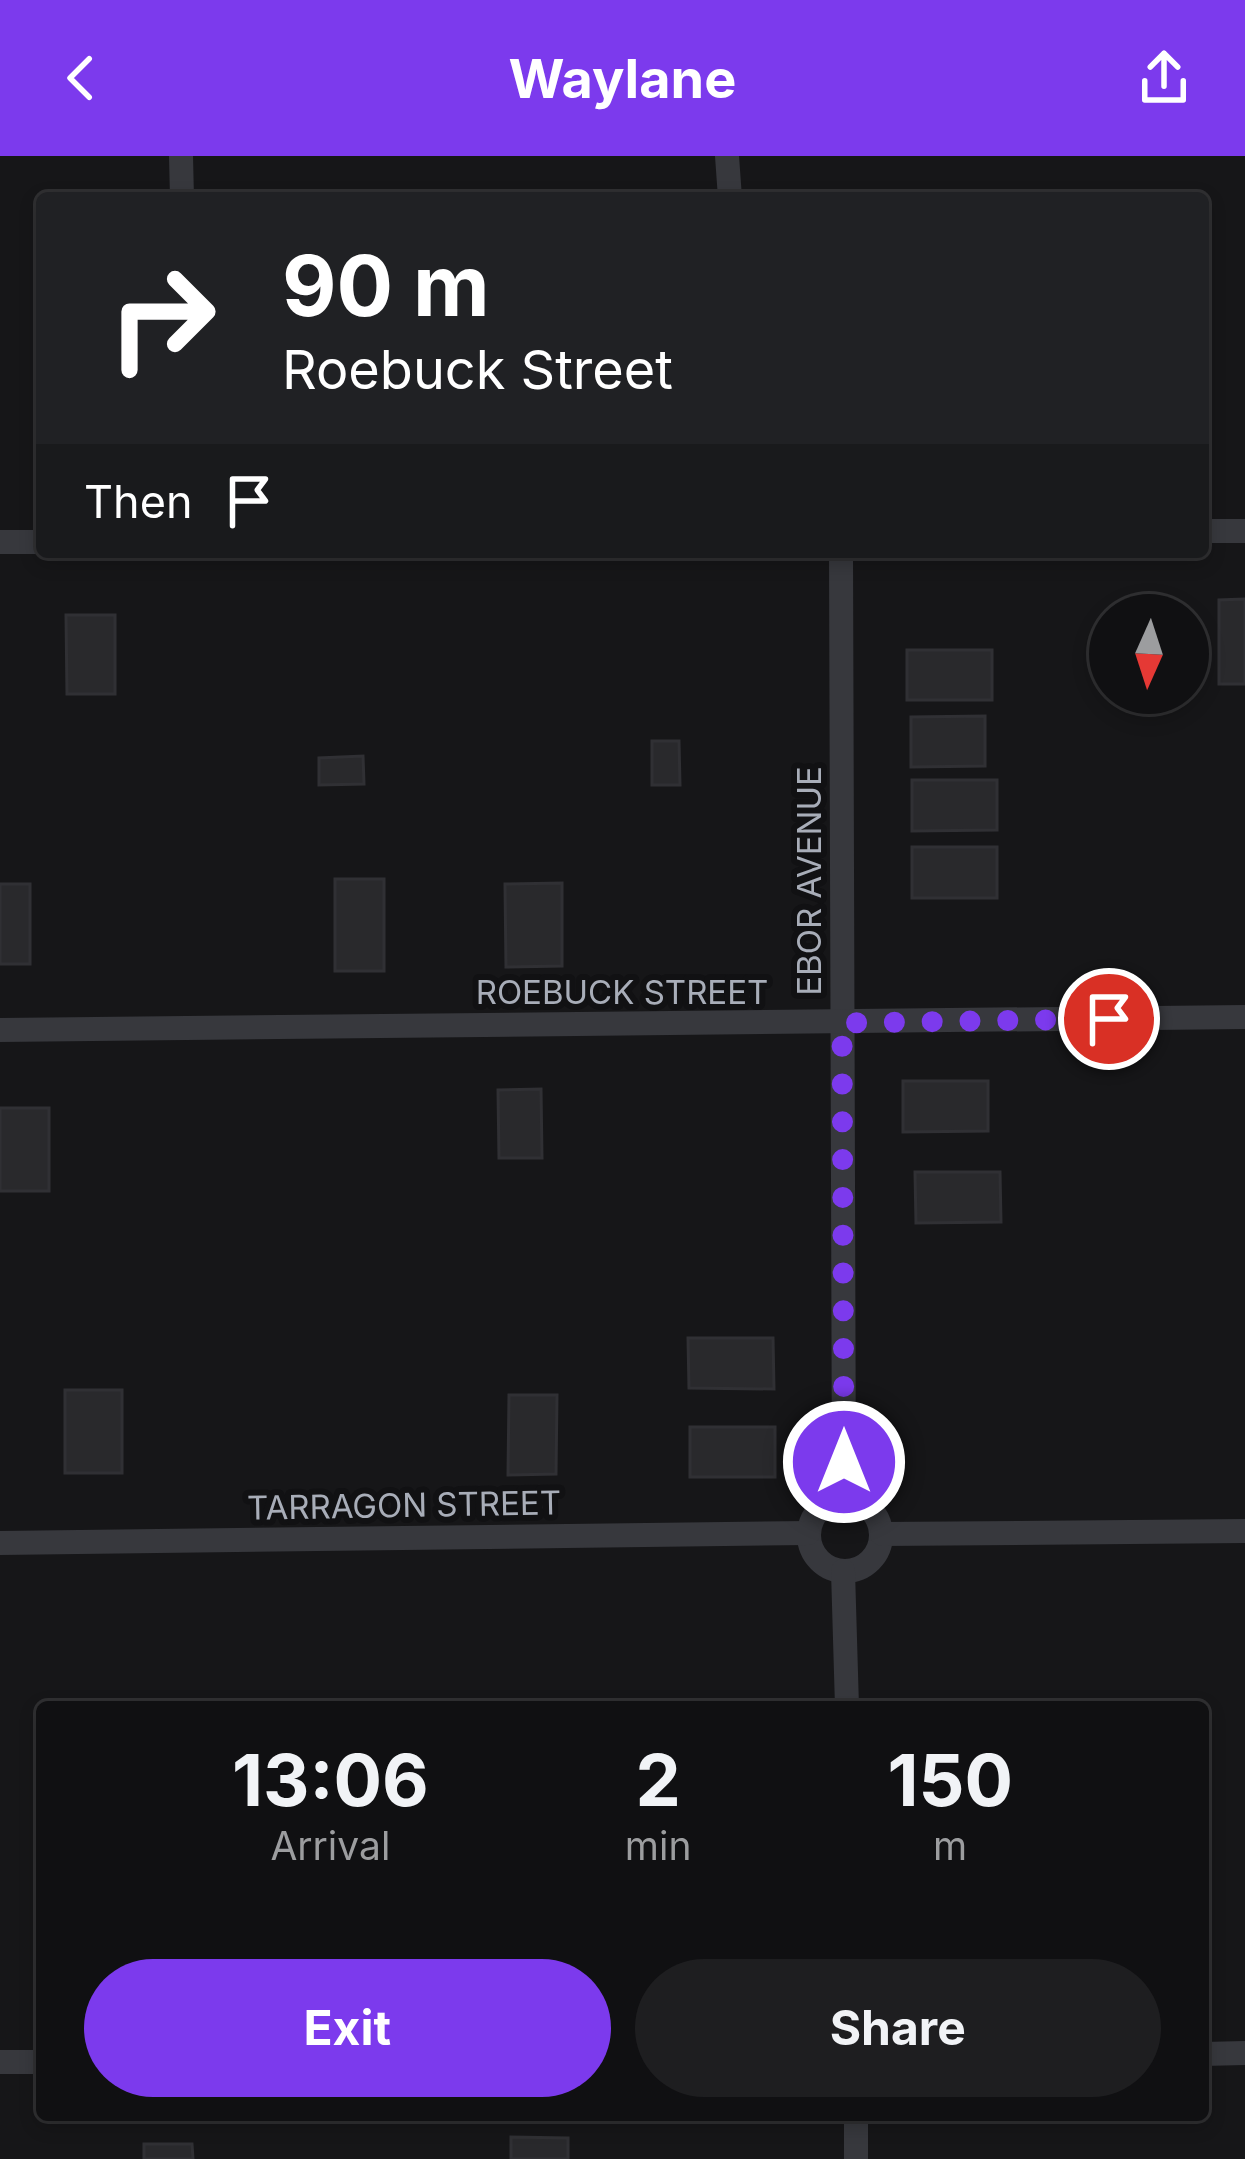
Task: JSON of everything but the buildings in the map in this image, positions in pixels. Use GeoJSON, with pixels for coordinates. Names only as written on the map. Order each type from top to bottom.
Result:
{"type":"FeatureCollection","features":[{"type":"Feature","properties":{"kind":"street"},"geometry":{"type":"LineString","coordinates":[[182,156],[182,192]]}},
{"type":"Feature","properties":{"kind":"street"},"geometry":{"type":"LineString","coordinates":[[727,156],[730,192]]}},
{"type":"Feature","properties":{"kind":"street"},"geometry":{"type":"LineString","coordinates":[[1209,531],[1245,531]]}},
{"type":"Feature","properties":{"kind":"street"},"geometry":{"type":"LineString","coordinates":[[0,542],[36,542]]}},
{"type":"Feature","properties":{"kind":"street","name":"EBOR AVENUE"},"geometry":{"type":"LineString","coordinates":[[841,558],[844,1498]]}},
{"type":"Feature","properties":{"kind":"street","name":"ROEBUCK STREET"},"geometry":{"type":"LineString","coordinates":[[0,1030],[1245,1017]]}},
{"type":"Feature","properties":{"kind":"street"},"geometry":{"type":"LineString","coordinates":[[844,1498],[861,1502],[875,1514],[882,1534],[878,1551],[866,1564],[843,1571],[824,1565],[813,1553],[808,1533],[814,1515],[824,1505],[844,1498]]}},
{"type":"Feature","properties":{"kind":"street"},"geometry":{"type":"LineString","coordinates":[[882,1534],[1245,1531]]}},
{"type":"Feature","properties":{"kind":"street","name":"TARRAGON STREET"},"geometry":{"type":"LineString","coordinates":[[0,1543],[808,1533]]}},
{"type":"Feature","properties":{"kind":"street"},"geometry":{"type":"LineString","coordinates":[[843,1571],[847,1701]]}},
{"type":"Feature","properties":{"kind":"street"},"geometry":{"type":"LineString","coordinates":[[1209,2054],[1245,2053]]}},
{"type":"Feature","properties":{"kind":"street"},"geometry":{"type":"LineString","coordinates":[[0,2062],[36,2062]]}},
{"type":"Feature","properties":{"kind":"street"},"geometry":{"type":"LineString","coordinates":[[856,2121],[856,2159]]}},
{"type":"Feature","properties":{"kind":"route"},"geometry":{"type":"LineString","coordinates":[[844,1462],[842,1023],[1109,1019]]}}]}
